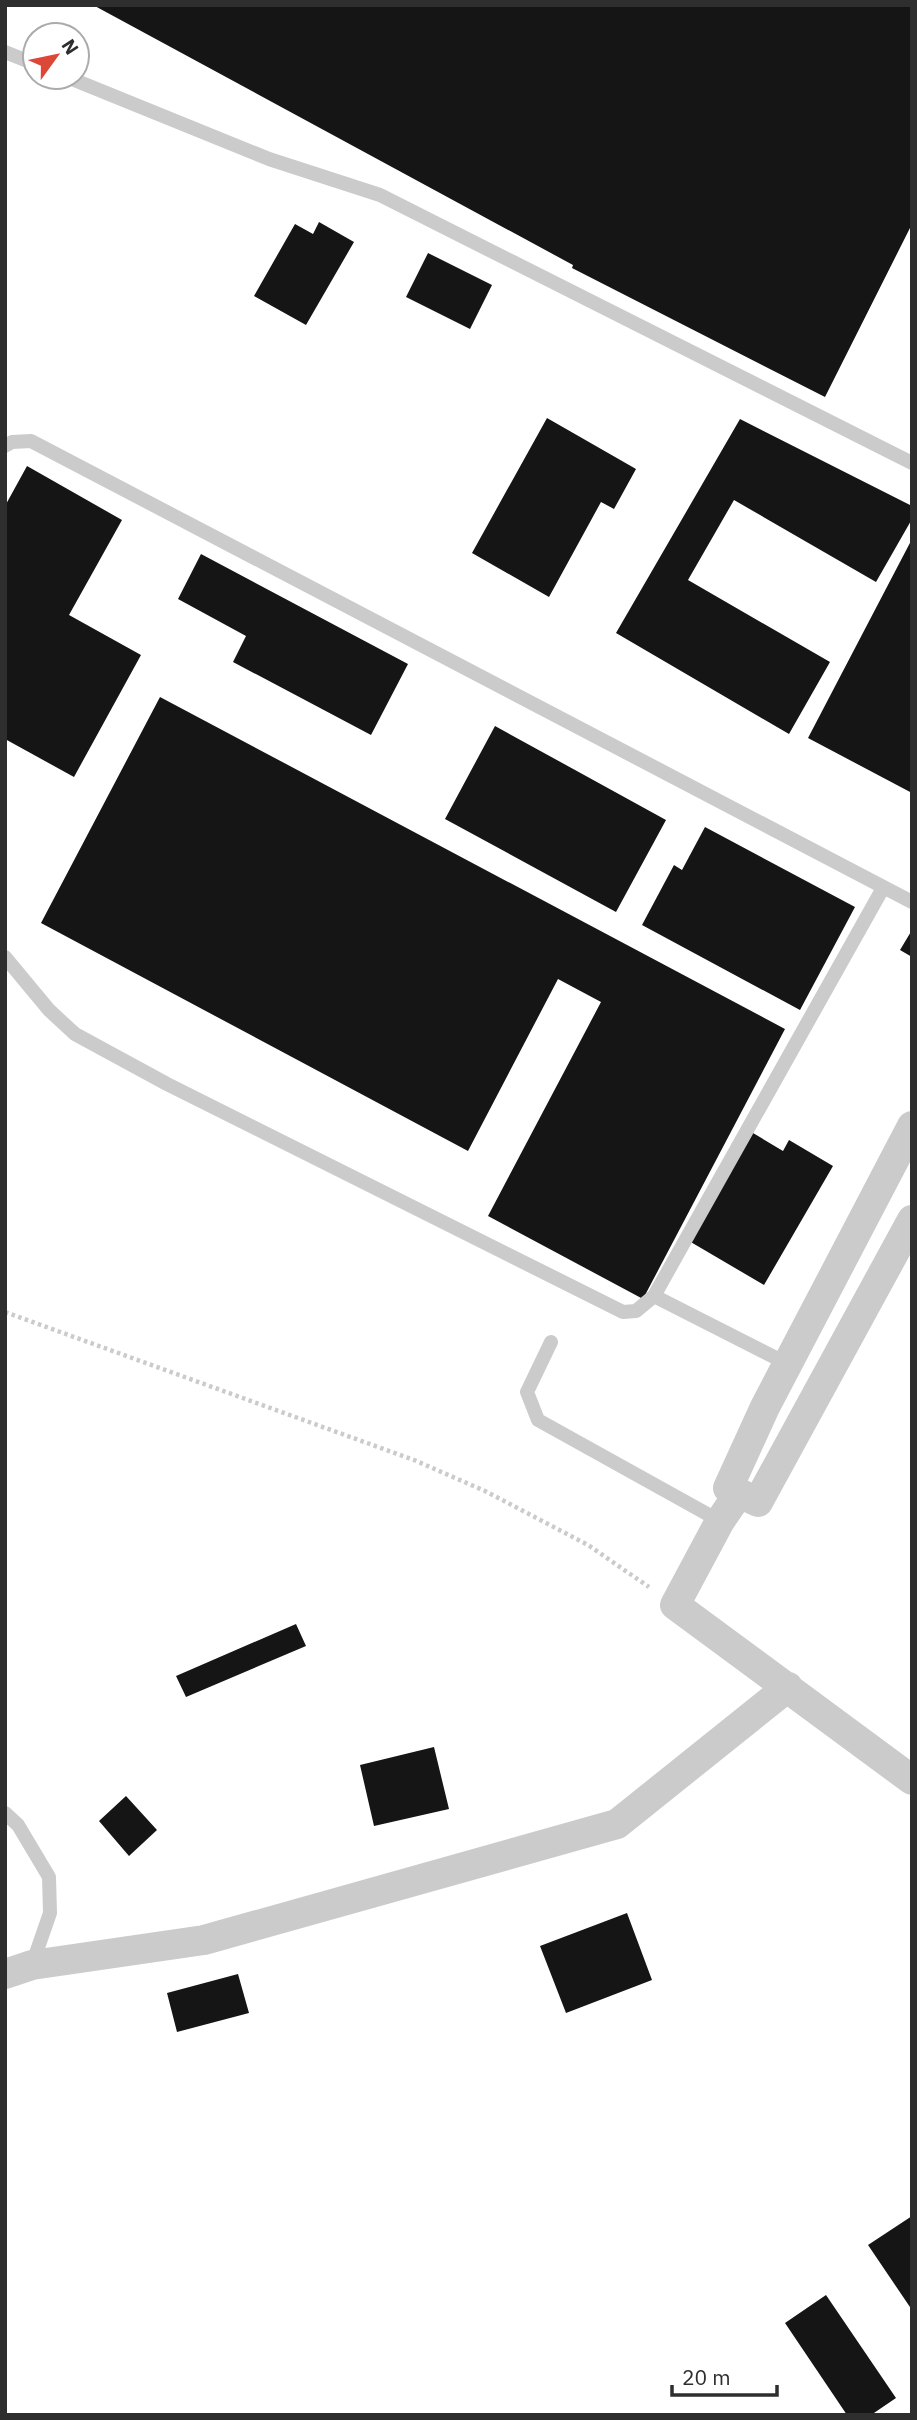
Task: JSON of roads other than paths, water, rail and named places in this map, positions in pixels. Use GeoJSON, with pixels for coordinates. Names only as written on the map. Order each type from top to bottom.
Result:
{"type":"FeatureCollection","features":[{"type":"Feature","properties":{"kind":"street"},"geometry":{"type":"LineString","coordinates":[[912,1126],[765,1407],[728,1488],[758,1502],[912,1220]]}},
{"type":"Feature","properties":{"kind":"street"},"geometry":{"type":"LineString","coordinates":[[739,1493],[720,1521],[675,1605],[912,1780]]}},
{"type":"Feature","properties":{"kind":"street"},"geometry":{"type":"LineString","coordinates":[[19,1969],[204,1940],[617,1824],[788,1687]]}},
{"type":"Feature","properties":{"kind":"lane"},"geometry":{"type":"LineString","coordinates":[[91,87],[269,159],[380,195],[912,463]]}},
{"type":"Feature","properties":{"kind":"lane"},"geometry":{"type":"LineString","coordinates":[[5,446],[12,442],[31,441],[912,902]]}},
{"type":"Feature","properties":{"kind":"lane"},"geometry":{"type":"LineString","coordinates":[[5,957],[49,1010],[75,1034],[167,1084],[623,1312],[636,1311],[654,1296],[883,888]]}},
{"type":"Feature","properties":{"kind":"lane"},"geometry":{"type":"LineString","coordinates":[[654,1296],[788,1364]]}},
{"type":"Feature","properties":{"kind":"lane"},"geometry":{"type":"LineString","coordinates":[[551,1342],[527,1392],[538,1420],[720,1521]]}},
{"type":"Feature","properties":{"kind":"lane"},"geometry":{"type":"LineString","coordinates":[[5,1814],[18,1825],[49,1877],[50,1913],[19,1969]]}}]}
